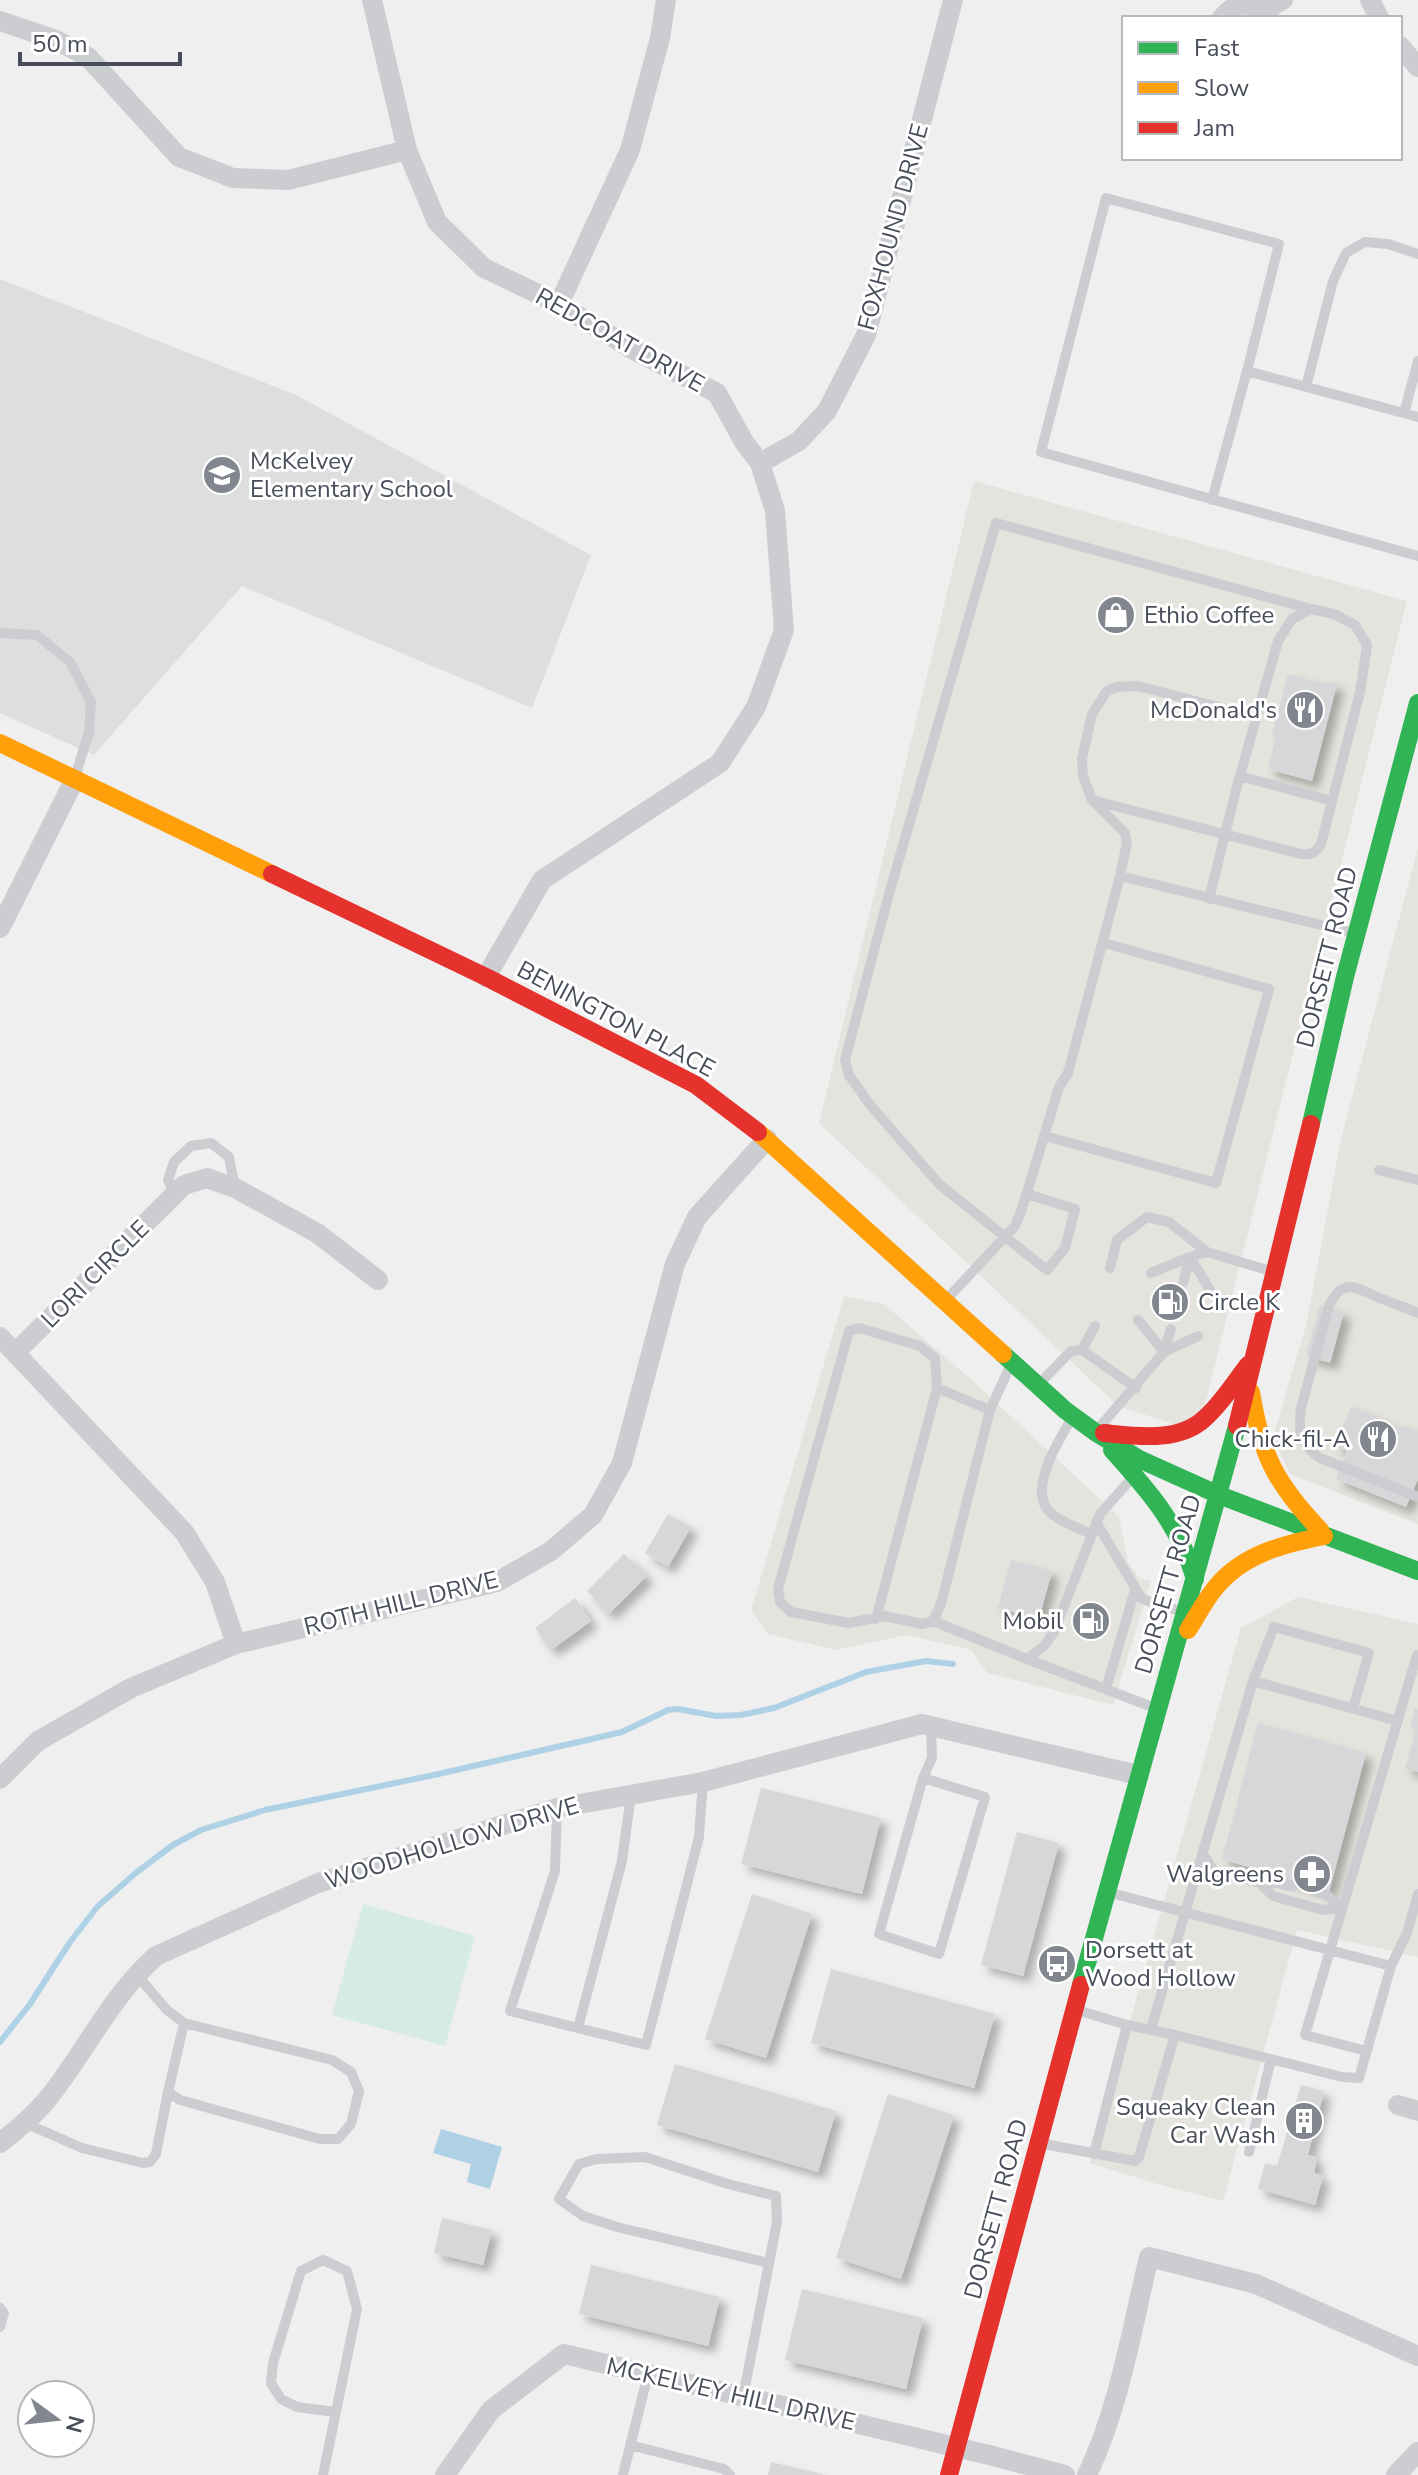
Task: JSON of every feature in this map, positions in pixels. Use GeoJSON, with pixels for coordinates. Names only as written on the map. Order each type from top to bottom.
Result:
{"type":"FeatureCollection","features":[{"type":"Feature","properties":{"kind":"main road","name":"DORSETT ROAD"},"geometry":{"type":"LineString","coordinates":[[949,2475],[1138,1775],[1219,1495],[1357,934],[1418,703]]}},
{"type":"Feature","properties":{"kind":"main road","name":"BENINGTON PLACE"},"geometry":{"type":"LineString","coordinates":[[0,743],[486,977],[696,1085],[767,1139],[1037,1385],[1095,1432],[1139,1459],[1219,1495],[1418,1571]]}},
{"type":"Feature","properties":{"kind":"main road"},"geometry":{"type":"LineString","coordinates":[[1095,1432],[1145,1437],[1177,1434],[1202,1422],[1254,1357]]}},
{"type":"Feature","properties":{"kind":"main road"},"geometry":{"type":"LineString","coordinates":[[1249,1379],[1256,1429],[1272,1472],[1294,1503],[1326,1536]]}},
{"type":"Feature","properties":{"kind":"main road"},"geometry":{"type":"LineString","coordinates":[[1095,1432],[1167,1518],[1184,1547],[1195,1579]]}},
{"type":"Feature","properties":{"kind":"main road"},"geometry":{"type":"LineString","coordinates":[[1174,1651],[1222,1580],[1254,1555],[1283,1544],[1326,1536]]}},
{"type":"Feature","properties":{"kind":"street","name":"REDCOAT DRIVE"},"geometry":{"type":"LineString","coordinates":[[372,0],[407,150],[437,222],[484,268],[559,304],[632,349],[717,393],[744,442],[760,463],[775,511],[784,630],[756,707],[720,763],[542,880],[486,977]]}},
{"type":"Feature","properties":{"kind":"street"},"geometry":{"type":"LineString","coordinates":[[559,304],[630,150],[660,38],[666,0]]}},
{"type":"Feature","properties":{"kind":"street","name":"FOXHOUND DRIVE"},"geometry":{"type":"LineString","coordinates":[[760,463],[799,441],[827,411],[866,335],[953,0]]}},
{"type":"Feature","properties":{"kind":"street"},"geometry":{"type":"LineString","coordinates":[[1224,16],[1233,7],[1249,3],[1267,14],[1283,0]]}},
{"type":"Feature","properties":{"kind":"street"},"geometry":{"type":"LineString","coordinates":[[0,21],[56,40],[88,57],[179,157],[233,178],[288,180],[407,150]]}},
{"type":"Feature","properties":{"kind":"street"},"geometry":{"type":"LineString","coordinates":[[1402,48],[1418,67]]}},
{"type":"Feature","properties":{"kind":"street"},"geometry":{"type":"LineString","coordinates":[[0,928],[75,779]]}},
{"type":"Feature","properties":{"kind":"street","name":"ROTH HILL DRIVE"},"geometry":{"type":"LineString","coordinates":[[0,1779],[38,1741],[131,1688],[236,1644],[497,1582],[551,1551],[593,1515],[622,1463],[675,1264],[697,1217],[767,1139]]}},
{"type":"Feature","properties":{"kind":"street","name":"LORI CIRCLE"},"geometry":{"type":"LineString","coordinates":[[16,1352],[184,1185],[207,1178],[235,1188],[317,1233],[378,1280]]}},
{"type":"Feature","properties":{"kind":"street"},"geometry":{"type":"LineString","coordinates":[[0,1337],[184,1532],[215,1582],[236,1644]]}},
{"type":"Feature","properties":{"kind":"street","name":"WOODHOLLOW DRIVE"},"geometry":{"type":"LineString","coordinates":[[0,2143],[25,2123],[50,2096],[114,2001],[156,1956],[318,1883],[557,1808],[703,1782],[922,1724],[1138,1775]]}},
{"type":"Feature","properties":{"kind":"street"},"geometry":{"type":"LineString","coordinates":[[1087,2475],[1098,2452],[1115,2394],[1149,2257],[1256,2284],[1418,2356]]}},
{"type":"Feature","properties":{"kind":"street","name":"MCKELVEY HILL DRIVE"},"geometry":{"type":"LineString","coordinates":[[445,2475],[491,2410],[564,2354],[1065,2475]]}},
{"type":"Feature","properties":{"kind":"street"},"geometry":{"type":"LineString","coordinates":[[1396,2475],[1418,2452]]}},
{"type":"Feature","properties":{"kind":"lane"},"geometry":{"type":"LineString","coordinates":[[1212,500],[1279,244],[1106,198],[1041,452],[1212,500],[1418,556]]}},
{"type":"Feature","properties":{"kind":"lane"},"geometry":{"type":"LineString","coordinates":[[1306,387],[1333,281],[1346,253],[1365,242],[1388,244],[1418,254]]}},
{"type":"Feature","properties":{"kind":"lane"},"geometry":{"type":"LineString","coordinates":[[1404,413],[1418,361]]}},
{"type":"Feature","properties":{"kind":"lane"},"geometry":{"type":"LineString","coordinates":[[1247,371],[1418,417]]}},
{"type":"Feature","properties":{"kind":"lane"},"geometry":{"type":"LineString","coordinates":[[1027,1194],[1075,1209],[1065,1248],[1047,1270],[940,1185],[871,1106],[849,1075],[845,1060],[889,894],[996,523],[1334,614],[1355,625],[1367,645],[1360,692],[1321,844],[1316,852],[1301,854],[1092,800]]}},
{"type":"Feature","properties":{"kind":"lane"},"geometry":{"type":"LineString","coordinates":[[1209,899],[1278,641],[1292,619],[1311,609]]}},
{"type":"Feature","properties":{"kind":"lane"},"geometry":{"type":"LineString","coordinates":[[0,633],[37,635],[70,662],[91,702],[89,732],[75,779]]}},
{"type":"Feature","properties":{"kind":"lane"},"geometry":{"type":"LineString","coordinates":[[944,1301],[1015,1226],[1059,1087],[1068,1073],[1104,943],[1127,843],[1125,833],[1092,800],[1083,776],[1082,759],[1092,714],[1107,691],[1138,686],[1256,717]]}},
{"type":"Feature","properties":{"kind":"lane"},"geometry":{"type":"LineString","coordinates":[[1240,776],[1332,801]]}},
{"type":"Feature","properties":{"kind":"lane"},"geometry":{"type":"LineString","coordinates":[[1120,876],[1357,934]]}},
{"type":"Feature","properties":{"kind":"lane"},"geometry":{"type":"LineString","coordinates":[[1045,1136],[1216,1183],[1269,989],[1104,943]]}},
{"type":"Feature","properties":{"kind":"lane"},"geometry":{"type":"LineString","coordinates":[[174,1195],[168,1180],[174,1162],[191,1146],[211,1143],[229,1157],[235,1188]]}},
{"type":"Feature","properties":{"kind":"lane"},"geometry":{"type":"LineString","coordinates":[[1379,1170],[1418,1180]]}},
{"type":"Feature","properties":{"kind":"lane"},"geometry":{"type":"LineString","coordinates":[[1110,1268],[1117,1240],[1147,1217],[1169,1222],[1207,1252],[1276,1272]]}},
{"type":"Feature","properties":{"kind":"lane"},"geometry":{"type":"LineString","coordinates":[[1151,1273],[1207,1252]]}},
{"type":"Feature","properties":{"kind":"lane"},"geometry":{"type":"LineString","coordinates":[[1183,1283],[1190,1257]]}},
{"type":"Feature","properties":{"kind":"lane"},"geometry":{"type":"LineString","coordinates":[[1190,1257],[1210,1290]]}},
{"type":"Feature","properties":{"kind":"lane"},"geometry":{"type":"LineString","coordinates":[[1418,1313],[1365,1289],[1354,1286],[1342,1288],[1329,1306],[1299,1425],[1301,1440],[1320,1458],[1418,1497]]}},
{"type":"Feature","properties":{"kind":"lane"},"geometry":{"type":"LineString","coordinates":[[1138,1320],[1164,1352]]}},
{"type":"Feature","properties":{"kind":"lane"},"geometry":{"type":"LineString","coordinates":[[1082,1350],[1095,1326]]}},
{"type":"Feature","properties":{"kind":"lane"},"geometry":{"type":"LineString","coordinates":[[876,1619],[937,1388],[935,1358],[920,1346],[859,1328],[849,1331],[778,1589],[780,1602],[791,1612],[849,1623],[876,1619],[884,1616],[923,1624],[933,1621],[1157,1709]]}},
{"type":"Feature","properties":{"kind":"lane"},"geometry":{"type":"LineString","coordinates":[[1095,1432],[1164,1352],[1171,1329]]}},
{"type":"Feature","properties":{"kind":"lane"},"geometry":{"type":"LineString","coordinates":[[1164,1352],[1198,1336]]}},
{"type":"Feature","properties":{"kind":"lane"},"geometry":{"type":"LineString","coordinates":[[1037,1385],[1071,1351],[1082,1350],[1136,1388]]}},
{"type":"Feature","properties":{"kind":"lane"},"geometry":{"type":"LineString","coordinates":[[933,1621],[941,1604],[990,1410],[1012,1362]]}},
{"type":"Feature","properties":{"kind":"lane"},"geometry":{"type":"LineString","coordinates":[[937,1388],[990,1410]]}},
{"type":"Feature","properties":{"kind":"lane"},"geometry":{"type":"LineString","coordinates":[[1073,1416],[1051,1454],[1041,1488],[1043,1503],[1051,1514],[1091,1534]]}},
{"type":"Feature","properties":{"kind":"lane"},"geometry":{"type":"LineString","coordinates":[[1027,1659],[1043,1647],[1054,1632],[1096,1522],[1134,1475]]}},
{"type":"Feature","properties":{"kind":"lane"},"geometry":{"type":"LineString","coordinates":[[1096,1522],[1135,1590],[1146,1602],[1185,1613]]}},
{"type":"Feature","properties":{"kind":"lane"},"geometry":{"type":"LineString","coordinates":[[1106,1689],[1135,1590]]}},
{"type":"Feature","properties":{"kind":"lane"},"geometry":{"type":"LineString","coordinates":[[1151,2029],[1253,1681],[1274,1627],[1369,1653],[1353,1708]]}},
{"type":"Feature","properties":{"kind":"lane"},"geometry":{"type":"LineString","coordinates":[[1366,2051],[1305,2035],[1418,1654]]}},
{"type":"Feature","properties":{"kind":"lane"},"geometry":{"type":"LineString","coordinates":[[1253,1681],[1398,1721]]}},
{"type":"Feature","properties":{"kind":"lane"},"geometry":{"type":"LineString","coordinates":[[923,1778],[985,1797],[939,1954],[879,1934],[923,1778],[932,1758],[931,1726]]}},
{"type":"Feature","properties":{"kind":"lane"},"geometry":{"type":"LineString","coordinates":[[557,1808],[555,1871],[510,2011],[646,2045],[699,1837],[703,1782]]}},
{"type":"Feature","properties":{"kind":"lane"},"geometry":{"type":"LineString","coordinates":[[578,2028],[622,1861],[631,1795]]}},
{"type":"Feature","properties":{"kind":"lane"},"geometry":{"type":"LineString","coordinates":[[1203,1854],[1214,1871],[1260,1883],[1292,1886]]}},
{"type":"Feature","properties":{"kind":"lane"},"geometry":{"type":"LineString","coordinates":[[1260,1883],[1273,1896],[1323,1910],[1341,1907]]}},
{"type":"Feature","properties":{"kind":"lane"},"geometry":{"type":"LineString","coordinates":[[1107,1892],[1391,1966]]}},
{"type":"Feature","properties":{"kind":"lane"},"geometry":{"type":"LineString","coordinates":[[1319,1893],[1327,1895],[1341,1907]]}},
{"type":"Feature","properties":{"kind":"lane"},"geometry":{"type":"LineString","coordinates":[[1075,2009],[1127,2025],[1342,2077],[1359,2078],[1391,1966],[1407,1933],[1418,1894]]}},
{"type":"Feature","properties":{"kind":"lane"},"geometry":{"type":"LineString","coordinates":[[136,1974],[167,2010],[184,2023],[332,2060],[351,2072],[359,2091],[351,2124],[338,2139],[320,2139],[180,2100],[168,2092]]}},
{"type":"Feature","properties":{"kind":"lane"},"geometry":{"type":"LineString","coordinates":[[25,2123],[82,2148],[150,2162],[156,2154],[184,2023]]}},
{"type":"Feature","properties":{"kind":"lane"},"geometry":{"type":"LineString","coordinates":[[1094,2154],[1127,2025]]}},
{"type":"Feature","properties":{"kind":"lane"},"geometry":{"type":"LineString","coordinates":[[1039,2143],[1130,2162],[1139,2157],[1175,2035]]}},
{"type":"Feature","properties":{"kind":"lane"},"geometry":{"type":"LineString","coordinates":[[1249,2152],[1271,2059]]}},
{"type":"Feature","properties":{"kind":"lane"},"geometry":{"type":"LineString","coordinates":[[743,2397],[777,2222],[776,2196],[645,2157],[597,2159],[579,2164],[559,2199],[583,2216],[617,2227],[769,2263]]}},
{"type":"Feature","properties":{"kind":"lane"},"geometry":{"type":"LineString","coordinates":[[323,2475],[357,2309],[347,2271],[323,2260],[301,2271],[273,2363],[271,2383],[281,2399],[297,2407],[335,2412]]}},
{"type":"Feature","properties":{"kind":"lane"},"geometry":{"type":"LineString","coordinates":[[0,2308],[4,2313],[0,2327]]}},
{"type":"Feature","properties":{"kind":"lane"},"geometry":{"type":"LineString","coordinates":[[623,2475],[648,2374]]}},
{"type":"Feature","properties":{"kind":"lane"},"geometry":{"type":"LineString","coordinates":[[630,2445],[724,2469],[730,2475]]}},
{"type":"Feature","properties":{"kind":"shaded area","name":"McKelvey Elementary School"},"geometry":{"type":"Polygon","coordinates":[[[0,279],[296,395],[591,555],[532,708],[242,586],[94,755],[0,713],[0,279]]]}},
{"type":"Feature","properties":{"kind":"shaded area"},"geometry":{"type":"Polygon","coordinates":[[[974,481],[1407,601],[1198,1432],[1118,1406],[819,1123],[974,481]]]}},
{"type":"Feature","properties":{"kind":"shaded area"},"geometry":{"type":"Polygon","coordinates":[[[1418,847],[1418,1524],[1290,1474],[1273,1437],[1306,1326],[1341,1139],[1418,847]]]}},
{"type":"Feature","properties":{"kind":"shaded area"},"geometry":{"type":"Polygon","coordinates":[[[844,1296],[884,1304],[974,1382],[1119,1517],[1128,1562],[1140,1579],[1151,1581],[1113,1705],[987,1673],[971,1650],[907,1635],[836,1650],[768,1634],[751,1611],[844,1296]]]}},
{"type":"Feature","properties":{"kind":"shaded area"},"geometry":{"type":"Polygon","coordinates":[[[1298,1597],[1418,1624],[1418,1957],[1297,1930],[1223,2201],[1090,2163],[1241,1628],[1298,1597]]]}},
{"type":"Feature","properties":{"kind":"green space"},"geometry":{"type":"Polygon","coordinates":[[[363,1904],[475,1936],[445,2046],[332,2015],[363,1904]]]}},
{"type":"Feature","properties":{"kind":"water"},"geometry":{"type":"Polygon","coordinates":[[[441,2129],[502,2147],[490,2189],[467,2182],[471,2164],[433,2153],[441,2129]]]}},
{"type":"Feature","properties":{"kind":"building","name":"McDonald's"},"geometry":{"type":"Polygon","coordinates":[[[1288,674],[1337,684],[1312,781],[1268,769],[1276,736],[1272,735],[1288,674]]]}},
{"type":"Feature","properties":{"kind":"building"},"geometry":{"type":"Polygon","coordinates":[[[1320,1305],[1344,1312],[1330,1363],[1306,1356],[1320,1305]]]}},
{"type":"Feature","properties":{"kind":"building","name":"Chick-fil-A"},"geometry":{"type":"Polygon","coordinates":[[[1351,1406],[1401,1428],[1402,1425],[1418,1431],[1418,1479],[1406,1507],[1336,1479],[1347,1451],[1335,1446],[1351,1406]]]}},
{"type":"Feature","properties":{"kind":"building"},"geometry":{"type":"Polygon","coordinates":[[[668,1514],[691,1527],[668,1567],[645,1553],[668,1514]]]}},
{"type":"Feature","properties":{"kind":"building"},"geometry":{"type":"Polygon","coordinates":[[[624,1554],[647,1576],[609,1614],[587,1591],[624,1554]]]}},
{"type":"Feature","properties":{"kind":"building"},"geometry":{"type":"Polygon","coordinates":[[[1011,1560],[1052,1571],[1039,1619],[998,1608],[1011,1560]]]}},
{"type":"Feature","properties":{"kind":"building"},"geometry":{"type":"Polygon","coordinates":[[[575,1598],[591,1621],[551,1650],[535,1628],[575,1598]]]}},
{"type":"Feature","properties":{"kind":"building"},"geometry":{"type":"Polygon","coordinates":[[[1415,1708],[1418,1709],[1418,1772],[1405,1768],[1416,1728],[1410,1727],[1415,1708]]]}},
{"type":"Feature","properties":{"kind":"building","name":"Walgreens"},"geometry":{"type":"Polygon","coordinates":[[[1258,1723],[1366,1753],[1329,1892],[1222,1859],[1258,1723]]]}},
{"type":"Feature","properties":{"kind":"building"},"geometry":{"type":"Polygon","coordinates":[[[761,1788],[881,1818],[862,1894],[741,1864],[761,1788]]]}},
{"type":"Feature","properties":{"kind":"building"},"geometry":{"type":"Polygon","coordinates":[[[1017,1832],[1059,1843],[1023,1976],[981,1965],[1017,1832]]]}},
{"type":"Feature","properties":{"kind":"building"},"geometry":{"type":"Polygon","coordinates":[[[752,1894],[812,1914],[766,2058],[705,2039],[752,1894]]]}},
{"type":"Feature","properties":{"kind":"building"},"geometry":{"type":"Polygon","coordinates":[[[831,1969],[995,2014],[974,2088],[811,2043],[831,1969]]]}},
{"type":"Feature","properties":{"kind":"building"},"geometry":{"type":"Polygon","coordinates":[[[675,2064],[836,2111],[818,2172],[657,2125],[675,2064]]]}},
{"type":"Feature","properties":{"kind":"building","name":"Squeaky Clean Car Wash"},"geometry":{"type":"Polygon","coordinates":[[[1301,2085],[1324,2091],[1308,2155],[1317,2157],[1314,2173],[1323,2176],[1315,2205],[1258,2189],[1265,2163],[1277,2166],[1301,2085]]]}},
{"type":"Feature","properties":{"kind":"building"},"geometry":{"type":"Polygon","coordinates":[[[888,2094],[954,2115],[901,2279],[836,2258],[888,2094]]]}},
{"type":"Feature","properties":{"kind":"building"},"geometry":{"type":"Polygon","coordinates":[[[442,2218],[492,2230],[483,2265],[434,2253],[442,2218]]]}},
{"type":"Feature","properties":{"kind":"building"},"geometry":{"type":"Polygon","coordinates":[[[591,2265],[720,2297],[708,2346],[579,2314],[591,2265]]]}},
{"type":"Feature","properties":{"kind":"building"},"geometry":{"type":"Polygon","coordinates":[[[802,2289],[923,2318],[906,2389],[785,2360],[802,2289]]]}},
{"type":"Feature","properties":{"kind":"building"},"geometry":{"type":"Polygon","coordinates":[[[771,2462],[822,2474],[822,2475],[768,2475],[771,2462]]]}},
{"type":"Feature","properties":{"kind":"waterway"},"geometry":{"type":"LineString","coordinates":[[0,2042],[98,1906],[173,1845],[201,1830],[265,1810],[622,1732],[668,1710],[716,1716],[741,1715],[774,1708],[866,1672],[926,1661],[953,1664]]}},
{"type":"Feature","properties":{"kind":"traffic: fast"},"geometry":{"type":"LineString","coordinates":[[1311,1124],[1345,977],[1418,703]]}},
{"type":"Feature","properties":{"kind":"traffic: fast"},"geometry":{"type":"LineString","coordinates":[[1003,1354],[1065,1410],[1139,1459],[1219,1495],[1418,1571]]}},
{"type":"Feature","properties":{"kind":"traffic: fast"},"geometry":{"type":"LineString","coordinates":[[1081,1985],[1237,1426]]}},
{"type":"Feature","properties":{"kind":"traffic: fast"},"geometry":{"type":"LineString","coordinates":[[1112,1450],[1171,1525],[1195,1579]]}},
{"type":"Feature","properties":{"kind":"traffic: slow"},"geometry":{"type":"LineString","coordinates":[[0,743],[272,874]]}},
{"type":"Feature","properties":{"kind":"traffic: slow"},"geometry":{"type":"LineString","coordinates":[[758,1132],[1003,1354]]}},
{"type":"Feature","properties":{"kind":"traffic: slow"},"geometry":{"type":"LineString","coordinates":[[1251,1392],[1260,1434],[1273,1467],[1292,1498],[1320,1530]]}},
{"type":"Feature","properties":{"kind":"traffic: slow"},"geometry":{"type":"LineString","coordinates":[[1188,1630],[1212,1592],[1239,1566],[1279,1547],[1324,1536]]}},
{"type":"Feature","properties":{"kind":"traffic: jam"},"geometry":{"type":"LineString","coordinates":[[272,874],[486,977],[696,1085],[758,1132]]}},
{"type":"Feature","properties":{"kind":"traffic: jam"},"geometry":{"type":"LineString","coordinates":[[1237,1426],[1311,1124]]}},
{"type":"Feature","properties":{"kind":"traffic: jam"},"geometry":{"type":"LineString","coordinates":[[1104,1433],[1157,1436],[1195,1426],[1217,1406],[1248,1365]]}},
{"type":"Feature","properties":{"kind":"traffic: jam"},"geometry":{"type":"LineString","coordinates":[[949,2475],[1081,1985]]}},
{"type":"Feature","properties":{"kind":"place","name":"McKelvey Elementary School"},"geometry":{"type":"Point","coordinates":[222,475]}},
{"type":"Feature","properties":{"kind":"place","name":"Ethio Coffee"},"geometry":{"type":"Point","coordinates":[1116,615]}},
{"type":"Feature","properties":{"kind":"place","name":"McDonald's"},"geometry":{"type":"Point","coordinates":[1305,710]}},
{"type":"Feature","properties":{"kind":"place","name":"Circle K"},"geometry":{"type":"Point","coordinates":[1170,1302]}},
{"type":"Feature","properties":{"kind":"place","name":"Chick-fil-A"},"geometry":{"type":"Point","coordinates":[1378,1439]}},
{"type":"Feature","properties":{"kind":"place","name":"Mobil"},"geometry":{"type":"Point","coordinates":[1091,1621]}},
{"type":"Feature","properties":{"kind":"place","name":"Walgreens"},"geometry":{"type":"Point","coordinates":[1312,1874]}},
{"type":"Feature","properties":{"kind":"place","name":"Dorsett at Wood Hollow"},"geometry":{"type":"Point","coordinates":[1057,1964]}},
{"type":"Feature","properties":{"kind":"place","name":"Squeaky Clean Car Wash"},"geometry":{"type":"Point","coordinates":[1304,2121]}}]}
